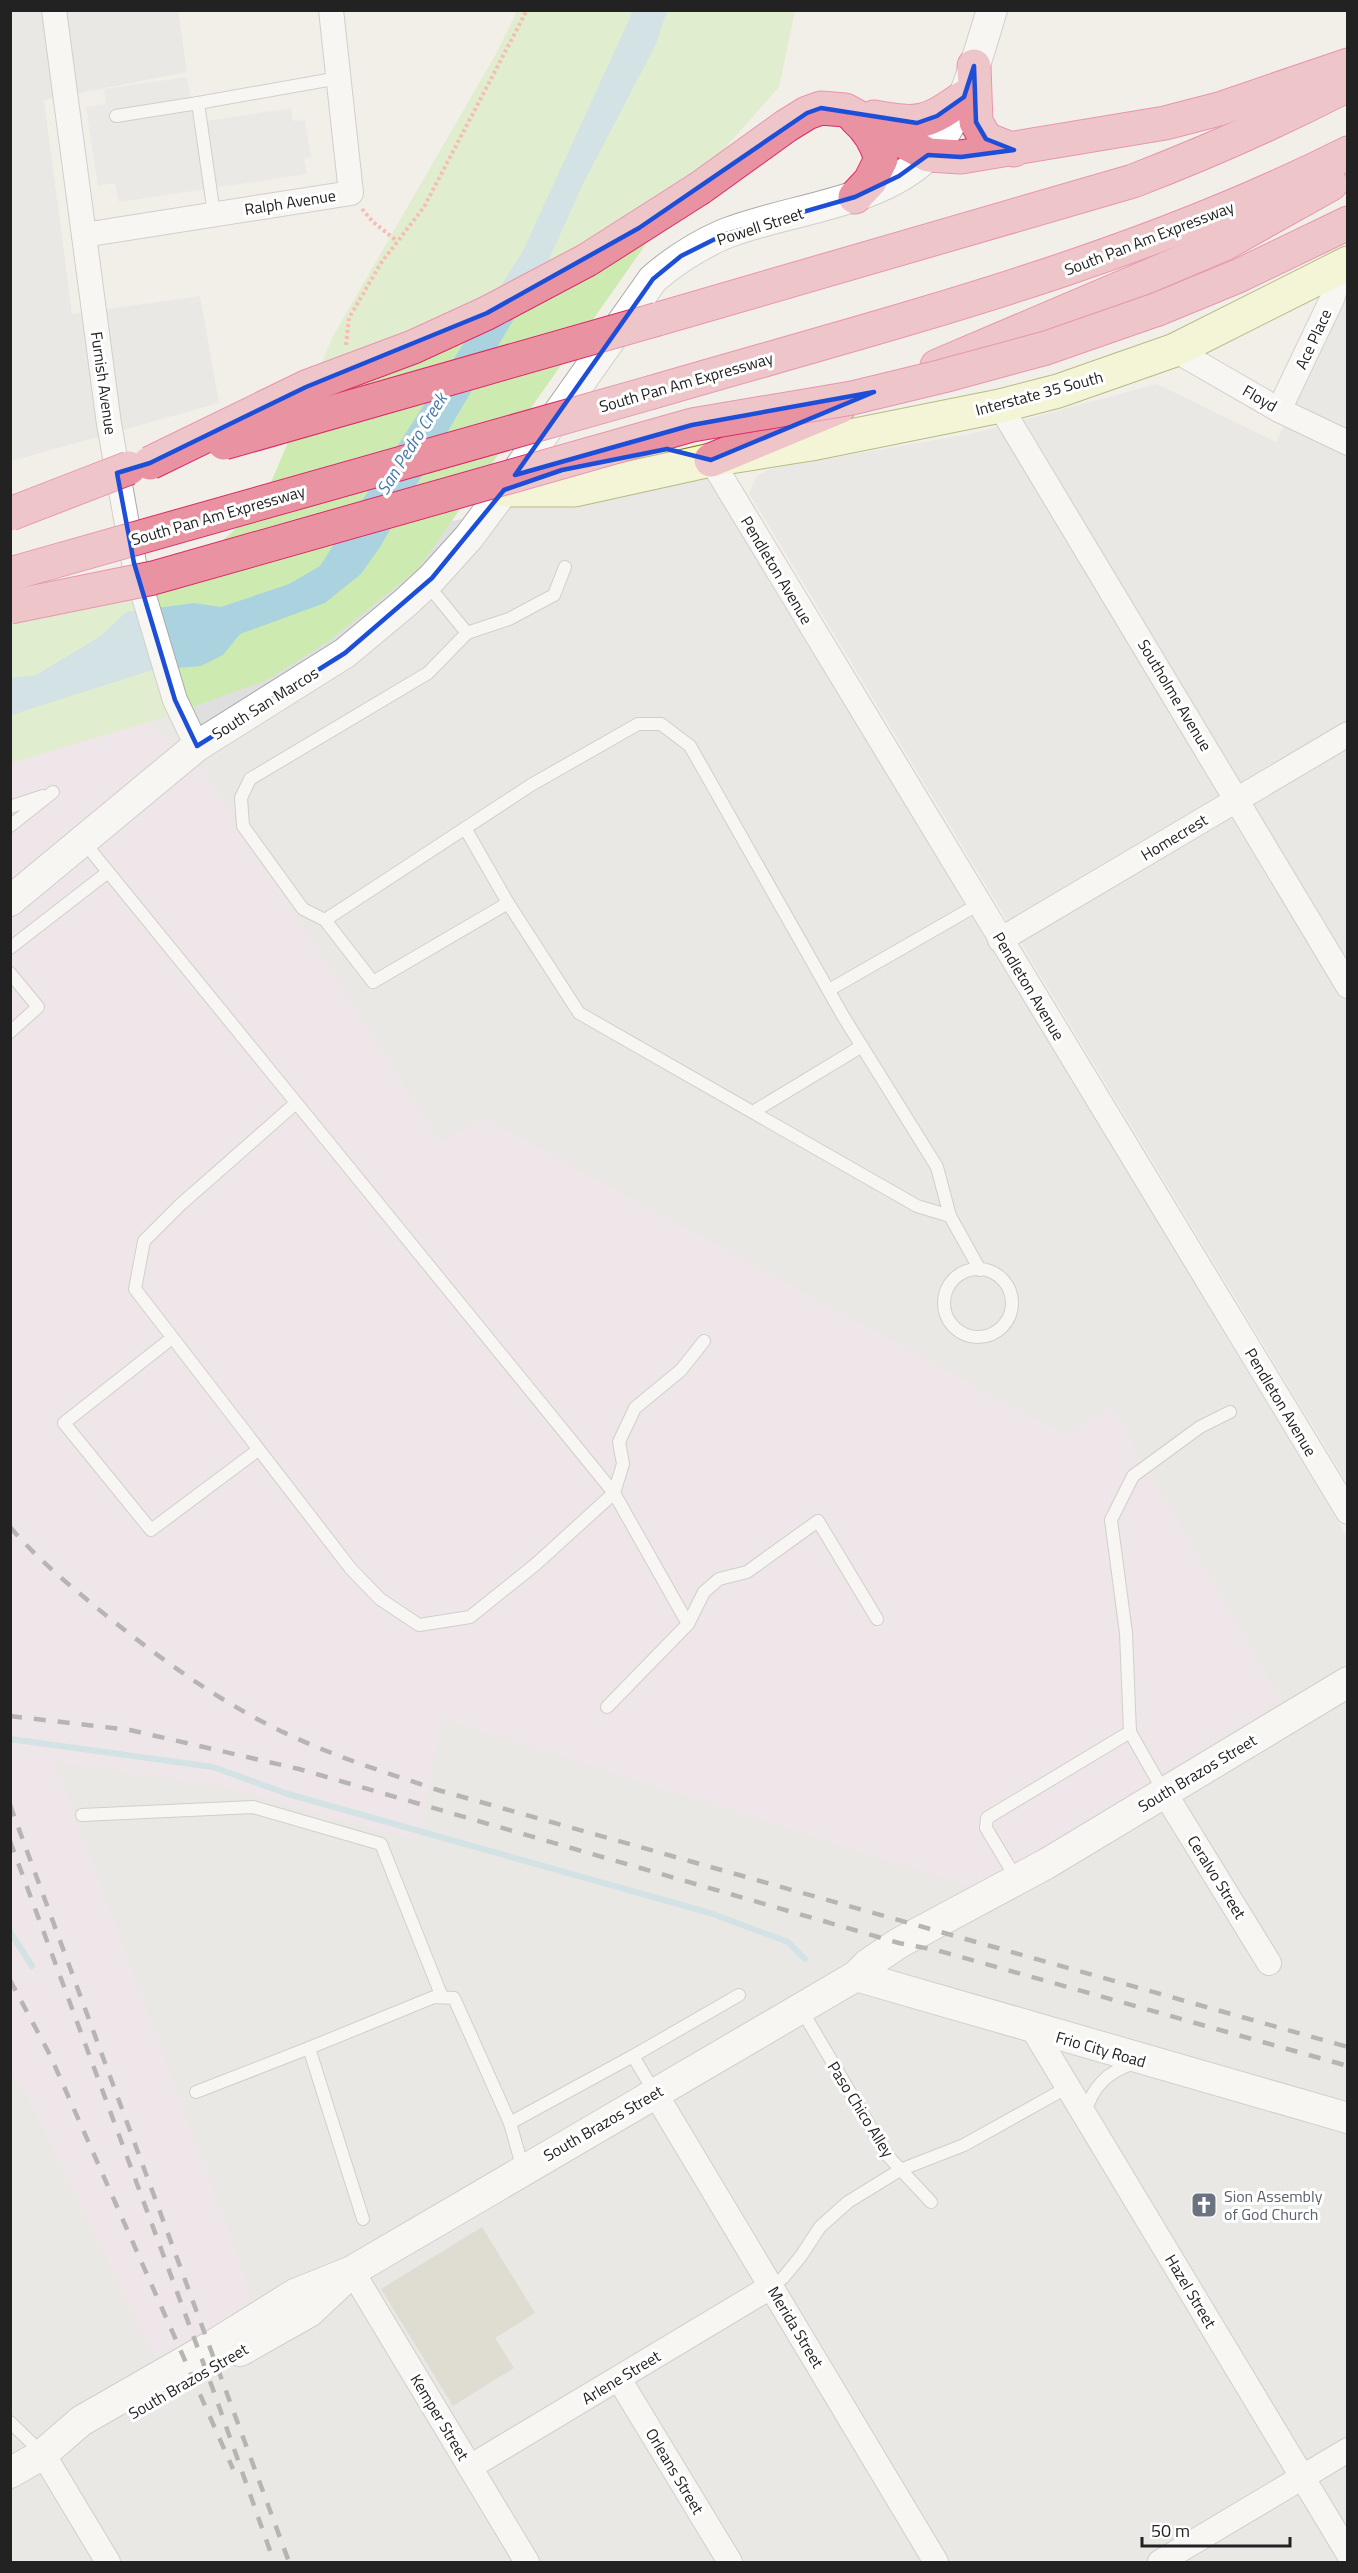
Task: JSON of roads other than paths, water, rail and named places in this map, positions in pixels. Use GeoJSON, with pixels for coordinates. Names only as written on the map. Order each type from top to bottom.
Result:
{"type":"FeatureCollection","features":[{"type":"Feature","properties":{"kind":"highway"},"geometry":{"type":"LineString","coordinates":[[845,110],[928,155],[961,157],[1014,150],[1165,123],[1219,109],[1347,65]]}},
{"type":"Feature","properties":{"kind":"highway"},"geometry":{"type":"LineString","coordinates":[[974,66],[976,122],[986,139],[1014,150]]}},
{"type":"Feature","properties":{"kind":"highway"},"geometry":{"type":"LineString","coordinates":[[10,494],[139,466],[1133,181],[1258,129],[1347,85]]}},
{"type":"Feature","properties":{"kind":"highway"},"geometry":{"type":"LineString","coordinates":[[10,514],[139,466],[306,387],[413,347],[487,313],[587,260],[700,188],[807,113],[821,108],[845,110],[895,121],[917,123],[937,116],[964,97]]}},
{"type":"Feature","properties":{"kind":"highway"},"geometry":{"type":"LineString","coordinates":[[845,110],[864,127],[876,144],[880,159],[870,181],[855,197]]}},
{"type":"Feature","properties":{"kind":"highway","name":"South Pan Am Expressway"},"geometry":{"type":"LineString","coordinates":[[10,574],[1005,291],[1075,268],[1189,225],[1281,187],[1347,153]]}},
{"type":"Feature","properties":{"kind":"highway"},"geometry":{"type":"LineString","coordinates":[[711,460],[1224,244],[1321,191],[1347,171]]}},
{"type":"Feature","properties":{"kind":"highway"},"geometry":{"type":"LineString","coordinates":[[10,607],[174,573],[692,425],[852,398],[1046,348],[1158,309],[1238,276],[1347,224]]}},
{"type":"Feature","properties":{"kind":"main road","name":"Interstate 35 South"},"geometry":{"type":"LineString","coordinates":[[504,490],[576,490],[711,460],[811,444],[1000,406],[1058,391],[1175,350],[1345,265]]}},
{"type":"Feature","properties":{"kind":"street","name":"Furnish Avenue"},"geometry":{"type":"LineString","coordinates":[[54,10],[109,424],[134,563],[175,700],[190,733]]}},
{"type":"Feature","properties":{"kind":"street","name":"Ralph Avenue"},"geometry":{"type":"LineString","coordinates":[[84,235],[351,193],[331,10]]}},
{"type":"Feature","properties":{"kind":"street","name":"Powell Street"},"geometry":{"type":"LineString","coordinates":[[504,490],[653,279],[681,256],[723,235],[855,197],[899,176],[928,155],[955,116],[964,97],[992,10]]}},
{"type":"Feature","properties":{"kind":"street","name":"Ace Place"},"geometry":{"type":"LineString","coordinates":[[1279,410],[1332,299],[1345,265]]}},
{"type":"Feature","properties":{"kind":"street","name":"Floyd"},"geometry":{"type":"LineString","coordinates":[[1175,350],[1345,445]]}},
{"type":"Feature","properties":{"kind":"street","name":"Southolme Avenue"},"geometry":{"type":"LineString","coordinates":[[1000,406],[1347,986]]}},
{"type":"Feature","properties":{"kind":"street","name":"Pendleton Avenue"},"geometry":{"type":"LineString","coordinates":[[711,460],[1347,1512]]}},
{"type":"Feature","properties":{"kind":"street","name":"South San Marcos"},"geometry":{"type":"LineString","coordinates":[[10,901],[83,841],[190,733],[345,653],[426,583],[469,537],[504,490]]}},
{"type":"Feature","properties":{"kind":"street","name":"Homecrest"},"geometry":{"type":"LineString","coordinates":[[1000,940],[1347,734]]}},
{"type":"Feature","properties":{"kind":"street","name":"South Brazos Street"},"geometry":{"type":"LineString","coordinates":[[10,2473],[43,2454],[81,2421],[210,2347],[295,2294],[352,2271],[856,1976],[867,1964],[899,1943],[1016,1878],[1046,1864],[1347,1682]]}},
{"type":"Feature","properties":{"kind":"street","name":"Ceralvo Street"},"geometry":{"type":"LineString","coordinates":[[1164,1792],[1269,1963]]}},
{"type":"Feature","properties":{"kind":"street","name":"South Brazos Street"},"geometry":{"type":"LineString","coordinates":[[856,1976],[885,1972],[921,1947],[1015,1894],[1046,1864]]}},
{"type":"Feature","properties":{"kind":"street","name":"Frio City Road"},"geometry":{"type":"LineString","coordinates":[[856,1976],[1347,2118]]}},
{"type":"Feature","properties":{"kind":"street","name":"Hazel Street"},"geometry":{"type":"LineString","coordinates":[[1033,2029],[1347,2553]]}},
{"type":"Feature","properties":{"kind":"street","name":"Merida Street"},"geometry":{"type":"LineString","coordinates":[[655,2093],[936,2562]]}},
{"type":"Feature","properties":{"kind":"street","name":"Kemper Street"},"geometry":{"type":"LineString","coordinates":[[352,2271],[527,2562]]}},
{"type":"Feature","properties":{"kind":"street","name":"Arlene Street"},"geometry":{"type":"LineString","coordinates":[[470,2467],[772,2286]]}},
{"type":"Feature","properties":{"kind":"street","name":"Orleans Street"},"geometry":{"type":"LineString","coordinates":[[620,2379],[730,2562]]}},
{"type":"Feature","properties":{"kind":"street"},"geometry":{"type":"LineString","coordinates":[[1161,2562],[1347,2450]]}},
{"type":"Feature","properties":{"kind":"street"},"geometry":{"type":"LineString","coordinates":[[43,2454],[108,2562]]}},
{"type":"Feature","properties":{"kind":"lane"},"geometry":{"type":"LineString","coordinates":[[116,116],[339,78]]}},
{"type":"Feature","properties":{"kind":"lane"},"geometry":{"type":"LineString","coordinates":[[198,103],[214,214]]}},
{"type":"Feature","properties":{"kind":"lane"},"geometry":{"type":"LineString","coordinates":[[508,903],[373,982],[325,920],[303,909],[243,826],[241,798],[250,779],[428,673],[466,633],[509,619],[554,595],[566,567]]}},
{"type":"Feature","properties":{"kind":"lane"},"geometry":{"type":"LineString","coordinates":[[426,583],[466,633]]}},
{"type":"Feature","properties":{"kind":"lane"},"geometry":{"type":"LineString","coordinates":[[325,920],[531,785],[638,724],[661,724],[690,747],[829,990],[936,1167],[950,1216],[980,1270],[992,1273],[1008,1288],[1011,1311],[1006,1322],[988,1336],[977,1337],[966,1335],[949,1322],[944,1301],[951,1282],[970,1270],[980,1270]]}},
{"type":"Feature","properties":{"kind":"lane"},"geometry":{"type":"LineString","coordinates":[[10,807],[53,792],[10,826]]}},
{"type":"Feature","properties":{"kind":"lane"},"geometry":{"type":"LineString","coordinates":[[465,828],[508,903],[579,1013],[917,1206],[950,1216]]}},
{"type":"Feature","properties":{"kind":"lane"},"geometry":{"type":"LineString","coordinates":[[83,841],[614,1493],[688,1624]]}},
{"type":"Feature","properties":{"kind":"lane"},"geometry":{"type":"LineString","coordinates":[[10,948],[108,872]]}},
{"type":"Feature","properties":{"kind":"lane"},"geometry":{"type":"LineString","coordinates":[[829,990],[979,904]]}},
{"type":"Feature","properties":{"kind":"lane"},"geometry":{"type":"LineString","coordinates":[[10,973],[38,1007],[10,1032]]}},
{"type":"Feature","properties":{"kind":"lane"},"geometry":{"type":"LineString","coordinates":[[753,1112],[862,1046]]}},
{"type":"Feature","properties":{"kind":"lane"},"geometry":{"type":"LineString","coordinates":[[296,1103],[180,1205],[144,1241],[135,1289],[351,1569],[380,1599],[418,1625],[470,1617],[536,1564],[614,1493],[623,1464],[620,1442],[635,1408],[681,1370],[704,1341]]}},
{"type":"Feature","properties":{"kind":"lane"},"geometry":{"type":"LineString","coordinates":[[172,1338],[64,1423],[151,1530],[258,1450]]}},
{"type":"Feature","properties":{"kind":"lane"},"geometry":{"type":"LineString","coordinates":[[1164,1792],[1130,1732],[1126,1633],[1111,1520],[1133,1476],[1200,1427],[1230,1412]]}},
{"type":"Feature","properties":{"kind":"lane"},"geometry":{"type":"LineString","coordinates":[[607,1707],[688,1624],[704,1592],[719,1579],[747,1572],[819,1521],[877,1619]]}},
{"type":"Feature","properties":{"kind":"lane"},"geometry":{"type":"LineString","coordinates":[[1016,1878],[986,1828],[987,1818],[1130,1732]]}},
{"type":"Feature","properties":{"kind":"lane"},"geometry":{"type":"LineString","coordinates":[[82,1815],[253,1807],[381,1844],[442,1997]]}},
{"type":"Feature","properties":{"kind":"lane"},"geometry":{"type":"LineString","coordinates":[[510,2123],[739,1995]]}},
{"type":"Feature","properties":{"kind":"lane"},"geometry":{"type":"LineString","coordinates":[[196,2092],[434,1997],[453,1998],[510,2123],[523,2170]]}},
{"type":"Feature","properties":{"kind":"lane","name":"Paso Chico Alley"},"geometry":{"type":"LineString","coordinates":[[801,2008],[887,2155],[931,2202]]}},
{"type":"Feature","properties":{"kind":"lane"},"geometry":{"type":"LineString","coordinates":[[309,2048],[363,2219]]}},
{"type":"Feature","properties":{"kind":"lane"},"geometry":{"type":"LineString","coordinates":[[633,2056],[655,2093]]}},
{"type":"Feature","properties":{"kind":"lane"},"geometry":{"type":"LineString","coordinates":[[1084,2114],[1089,2098],[1099,2082],[1117,2068],[1143,2060]]}},
{"type":"Feature","properties":{"kind":"lane"},"geometry":{"type":"LineString","coordinates":[[772,2286],[801,2256],[820,2227],[848,2202],[900,2170],[964,2145],[1068,2087]]}},
{"type":"Feature","properties":{"kind":"lane"},"geometry":{"type":"LineString","coordinates":[[10,2422],[43,2454]]}},
{"type":"Feature","properties":{"kind":"water","name":"San Pedro Creek"},"geometry":{"type":"Polygon","coordinates":[[[633,11],[667,11],[656,44],[583,184],[549,259],[380,547],[361,574],[325,603],[240,634],[223,655],[201,666],[153,670],[11,715],[11,678],[36,675],[101,636],[126,612],[194,603],[221,607],[289,584],[320,566],[522,253],[633,11]]]}},
{"type":"Feature","properties":{"kind":"waterway"},"geometry":{"type":"LineString","coordinates":[[10,1739],[213,1767],[288,1794],[710,1913],[788,1942],[805,1959]]}},
{"type":"Feature","properties":{"kind":"waterway"},"geometry":{"type":"LineString","coordinates":[[10,1932],[32,1966]]}},
{"type":"Feature","properties":{"kind":"railway"},"geometry":{"type":"LineString","coordinates":[[10,1527],[70,1585],[175,1668],[246,1713],[331,1753],[438,1790],[1348,2047]]}},
{"type":"Feature","properties":{"kind":"railway"},"geometry":{"type":"LineString","coordinates":[[10,1716],[130,1730],[299,1769],[899,1943],[936,1950],[1348,2066]]}},
{"type":"Feature","properties":{"kind":"railway"},"geometry":{"type":"LineString","coordinates":[[10,1805],[289,2562]]}},
{"type":"Feature","properties":{"kind":"railway"},"geometry":{"type":"LineString","coordinates":[[10,1841],[210,2381],[274,2562]]}},
{"type":"Feature","properties":{"kind":"railway"},"geometry":{"type":"LineString","coordinates":[[10,1980],[50,2055],[233,2469]]}},
{"type":"Feature","properties":{"kind":"place","name":"Sion Assembly of God Church"},"geometry":{"type":"Point","coordinates":[1204,2205]}}]}
